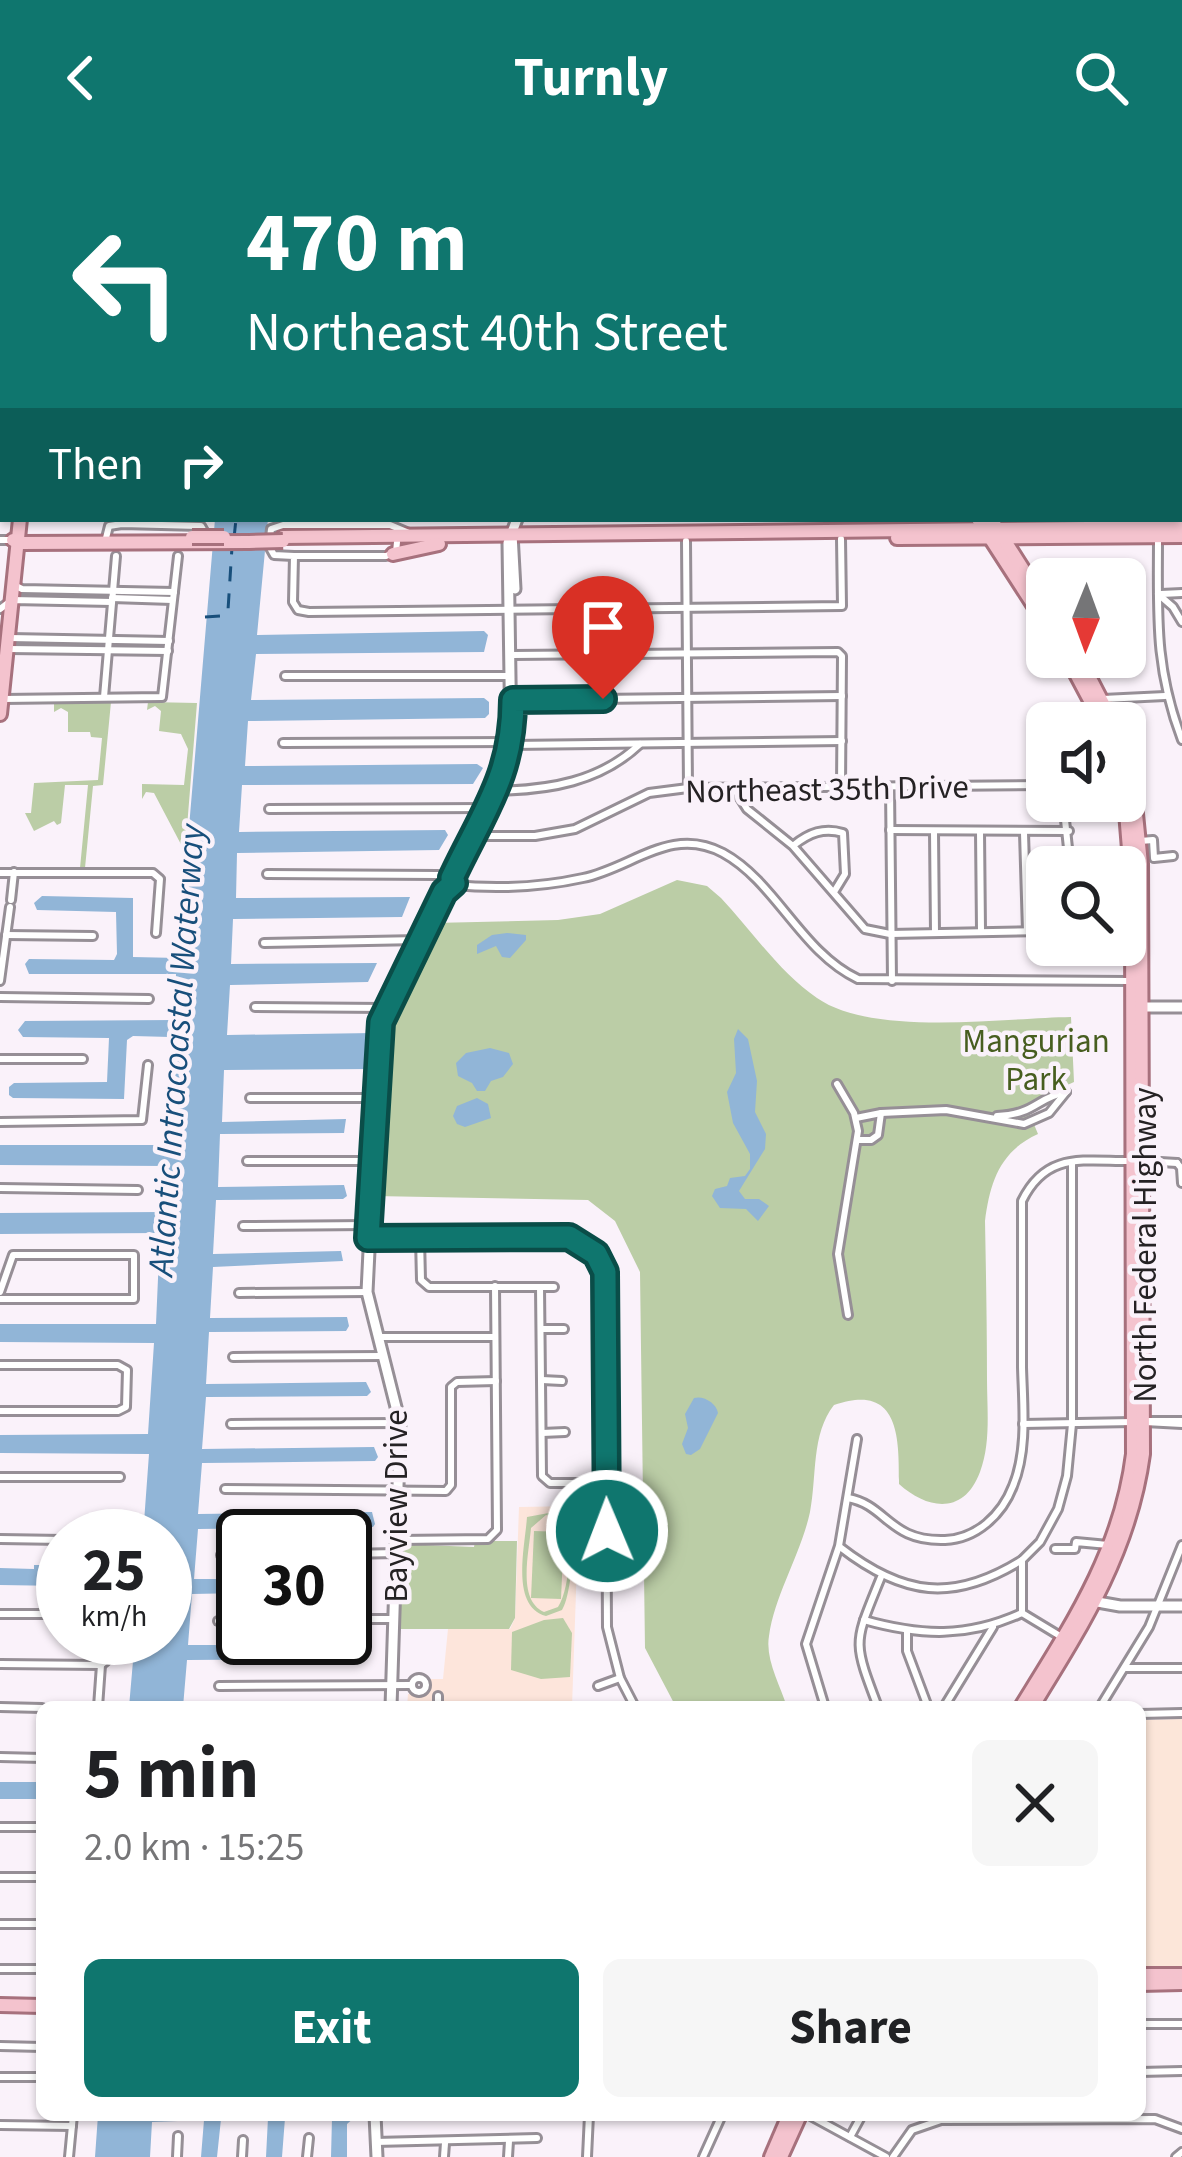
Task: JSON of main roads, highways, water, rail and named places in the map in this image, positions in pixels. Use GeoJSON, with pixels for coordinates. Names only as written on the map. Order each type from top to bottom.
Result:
{"type":"FeatureCollection","features":[{"type":"Feature","properties":{"kind":"main road"},"geometry":{"type":"LineString","coordinates":[[1082,528],[1134,523],[1158,532]]}},
{"type":"Feature","properties":{"kind":"main road"},"geometry":{"type":"LineString","coordinates":[[687,536],[741,526],[839,534]]}},
{"type":"Feature","properties":{"kind":"main road"},"geometry":{"type":"LineString","coordinates":[[892,529],[985,527]]}},
{"type":"Feature","properties":{"kind":"main road"},"geometry":{"type":"LineString","coordinates":[[985,527],[1026,593]]}},
{"type":"Feature","properties":{"kind":"main road"},"geometry":{"type":"LineString","coordinates":[[985,527],[1026,587]]}},
{"type":"Feature","properties":{"kind":"main road"},"geometry":{"type":"LineString","coordinates":[[15,534],[195,534],[448,544],[985,527],[1182,530]]}},
{"type":"Feature","properties":{"kind":"main road"},"geometry":{"type":"LineString","coordinates":[[15,534],[106,538],[195,534]]}},
{"type":"Feature","properties":{"kind":"main road"},"geometry":{"type":"LineString","coordinates":[[0,714],[15,534]]}},
{"type":"Feature","properties":{"kind":"main road"},"geometry":{"type":"LineString","coordinates":[[395,540],[512,540]]}},
{"type":"Feature","properties":{"kind":"main road"},"geometry":{"type":"LineString","coordinates":[[1082,678],[1098,701]]}},
{"type":"Feature","properties":{"kind":"main road"},"geometry":{"type":"LineString","coordinates":[[1088,678],[1098,701]]}},
{"type":"Feature","properties":{"kind":"main road","name":"North Federal Highway"},"geometry":{"type":"LineString","coordinates":[[1128,822],[1130,846]]}},
{"type":"Feature","properties":{"kind":"main road","name":"North Federal Highway"},"geometry":{"type":"LineString","coordinates":[[1137,822],[1140,846]]}},
{"type":"Feature","properties":{"kind":"main road"},"geometry":{"type":"LineString","coordinates":[[1129,828],[1140,841]]}},
{"type":"Feature","properties":{"kind":"main road","name":"North Federal Highway"},"geometry":{"type":"LineString","coordinates":[[1036,1701],[1092,1600],[1127,1511],[1140,1422],[1144,1238],[1133,1085],[1139,1009],[1133,966]]}},
{"type":"Feature","properties":{"kind":"main road","name":"North Federal Highway"},"geometry":{"type":"LineString","coordinates":[[1136,966],[1143,1133],[1134,1224],[1140,1347]]}},
{"type":"Feature","properties":{"kind":"main road"},"geometry":{"type":"LineString","coordinates":[[1133,1085],[1138,1091],[1143,1133]]}},
{"type":"Feature","properties":{"kind":"main road"},"geometry":{"type":"LineString","coordinates":[[1134,1224],[1144,1238]]}},
{"type":"Feature","properties":{"kind":"main road","name":"North Federal Highway"},"geometry":{"type":"LineString","coordinates":[[1025,1701],[1092,1600],[1127,1511]]}},
{"type":"Feature","properties":{"kind":"main road"},"geometry":{"type":"LineString","coordinates":[[1063,1638],[1065,1654]]}},
{"type":"Feature","properties":{"kind":"main road"},"geometry":{"type":"LineString","coordinates":[[1146,1980],[1164,1975],[1182,1979]]}},
{"type":"Feature","properties":{"kind":"main road"},"geometry":{"type":"LineString","coordinates":[[1146,1981],[1182,1979]]}},
{"type":"Feature","properties":{"kind":"main road"},"geometry":{"type":"LineString","coordinates":[[0,2009],[36,2009]]}},
{"type":"Feature","properties":{"kind":"main road"},"geometry":{"type":"LineString","coordinates":[[770,2157],[786,2121]]}},
{"type":"Feature","properties":{"kind":"main road"},"geometry":{"type":"LineString","coordinates":[[782,2157],[802,2121]]}},
{"type":"Feature","properties":{"kind":"water","name":"Atlantic Intracoastal Waterway"},"geometry":{"type":"Polygon","coordinates":[[[215,522],[268,522],[257,635],[484,631],[488,635],[484,652],[256,654],[251,700],[484,698],[489,714],[485,718],[248,721],[245,766],[477,764],[483,768],[473,784],[242,785],[239,832],[445,830],[448,835],[439,850],[237,853],[236,898],[410,897],[402,917],[233,919],[231,964],[377,963],[368,982],[230,985],[227,1035],[374,1033],[372,1069],[224,1070],[222,1122],[346,1119],[344,1133],[220,1134],[218,1187],[344,1185],[347,1196],[216,1200],[213,1254],[341,1251],[343,1261],[213,1267],[210,1318],[347,1317],[349,1326],[346,1331],[209,1332],[206,1384],[366,1382],[371,1392],[367,1396],[206,1397],[202,1449],[374,1447],[378,1457],[375,1461],[202,1463],[198,1514],[216,1514],[216,1529],[198,1529],[194,1579],[216,1579],[216,1594],[192,1594],[192,1509],[145,1509],[149,1454],[0,1453],[0,1435],[148,1434],[154,1343],[0,1342],[0,1324],[156,1324],[160,1233],[0,1234],[0,1213],[162,1212],[165,1166],[0,1165],[0,1145],[166,1145],[170,1037],[127,1040],[124,1099],[9,1095],[14,1083],[107,1082],[109,1038],[23,1037],[18,1030],[25,1021],[174,1020],[176,974],[29,974],[25,964],[29,959],[114,960],[117,954],[116,912],[37,910],[34,903],[42,896],[133,898],[133,957],[178,958],[215,522]]]}},
{"type":"Feature","properties":{"kind":"water"},"geometry":{"type":"Polygon","coordinates":[[[492,935],[526,935],[510,958],[502,957],[496,946],[477,954],[477,945],[492,935]]]}},
{"type":"Feature","properties":{"kind":"water"},"geometry":{"type":"Polygon","coordinates":[[[738,1029],[748,1039],[757,1081],[755,1112],[766,1134],[765,1149],[739,1191],[745,1199],[759,1199],[769,1206],[758,1221],[746,1209],[720,1208],[712,1196],[730,1178],[745,1176],[750,1169],[750,1154],[733,1123],[727,1092],[736,1073],[738,1029]]]}},
{"type":"Feature","properties":{"kind":"water"},"geometry":{"type":"Polygon","coordinates":[[[490,1048],[509,1053],[513,1064],[485,1091],[477,1091],[458,1076],[456,1063],[466,1053],[490,1048]]]}},
{"type":"Feature","properties":{"kind":"water"},"geometry":{"type":"Polygon","coordinates":[[[477,1098],[488,1104],[491,1118],[465,1127],[457,1124],[453,1116],[457,1106],[477,1098]]]}},
{"type":"Feature","properties":{"kind":"water"},"geometry":{"type":"Polygon","coordinates":[[[694,1398],[709,1401],[718,1413],[700,1449],[691,1455],[682,1444],[688,1428],[685,1414],[694,1398]]]}},
{"type":"Feature","properties":{"kind":"water"},"geometry":{"type":"Polygon","coordinates":[[[36,1565],[36,1586],[0,1585],[0,1568],[34,1569],[36,1565]]]}},
{"type":"Feature","properties":{"kind":"water"},"geometry":{"type":"Polygon","coordinates":[[[192,1645],[216,1645],[216,1660],[192,1660],[192,1645]]]}},
{"type":"Feature","properties":{"kind":"water"},"geometry":{"type":"Polygon","coordinates":[[[133,1665],[187,1665],[184,1701],[130,1701],[133,1665]]]}},
{"type":"Feature","properties":{"kind":"water"},"geometry":{"type":"Polygon","coordinates":[[[0,1782],[36,1782],[36,1799],[0,1799],[0,1782]]]}},
{"type":"Feature","properties":{"kind":"water"},"geometry":{"type":"Polygon","coordinates":[[[98,2121],[178,2121],[152,2122],[150,2157],[95,2157],[98,2121]]]}},
{"type":"Feature","properties":{"kind":"water"},"geometry":{"type":"Polygon","coordinates":[[[204,2121],[221,2121],[217,2157],[201,2157],[204,2121]]]}},
{"type":"Feature","properties":{"kind":"water"},"geometry":{"type":"Polygon","coordinates":[[[268,2121],[285,2121],[282,2157],[266,2157],[268,2121]]]}},
{"type":"Feature","properties":{"kind":"water"},"geometry":{"type":"Polygon","coordinates":[[[332,2121],[350,2121],[347,2157],[331,2157],[332,2121]]]}},
{"type":"Feature","properties":{"kind":"park label","name":"Mangurian Park"},"geometry":{"type":"Point","coordinates":[1036,1059]}}]}
